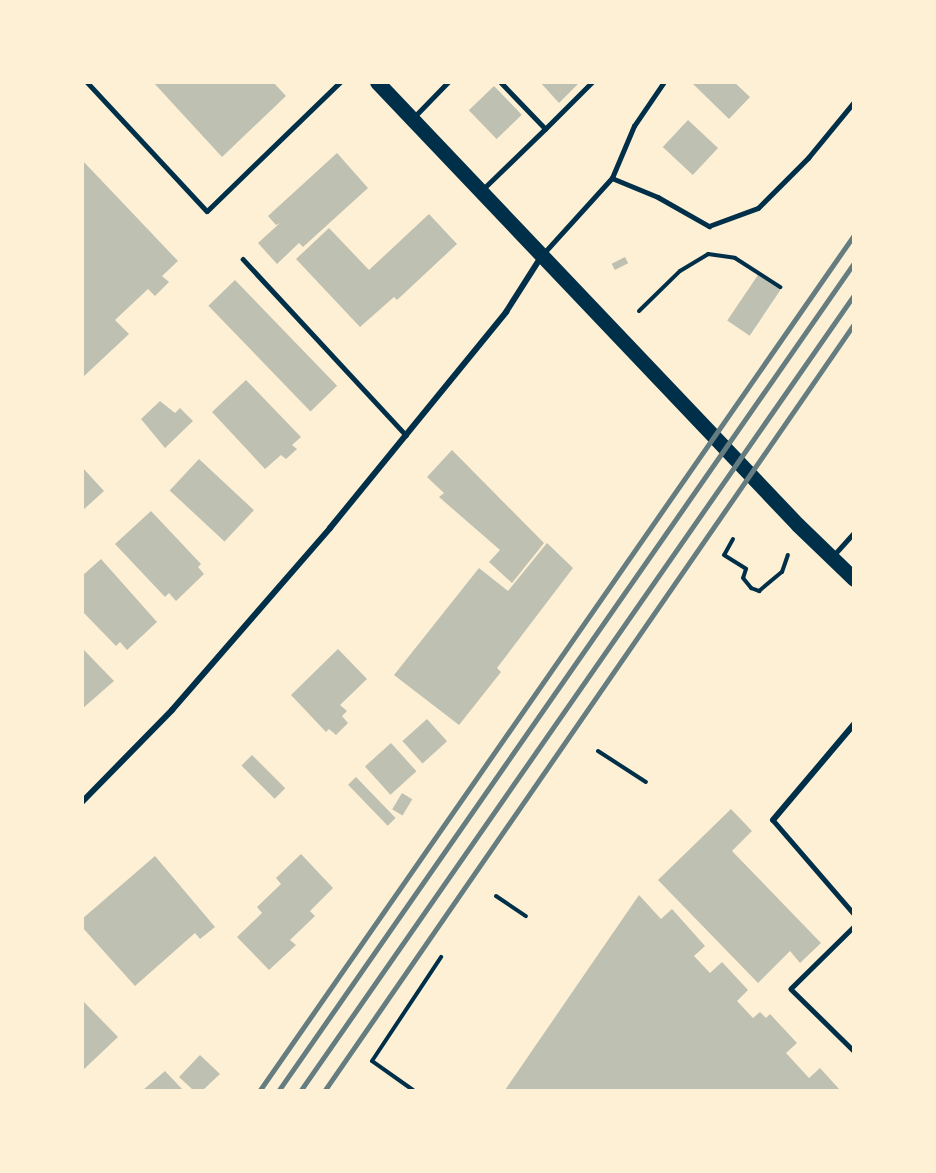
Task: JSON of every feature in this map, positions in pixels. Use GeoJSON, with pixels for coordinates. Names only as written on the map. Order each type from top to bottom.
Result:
{"type":"FeatureCollection","features":[{"type":"Feature","properties":{"kind":"main road"},"geometry":{"type":"LineString","coordinates":[[377,82],[831,558],[854,579]]}},
{"type":"Feature","properties":{"kind":"street"},"geometry":{"type":"LineString","coordinates":[[82,802],[172,710],[406,435],[516,298],[542,256]]}},
{"type":"Feature","properties":{"kind":"street"},"geometry":{"type":"LineString","coordinates":[[773,820],[854,724]]}},
{"type":"Feature","properties":{"kind":"lane"},"geometry":{"type":"LineString","coordinates":[[87,82],[207,211],[340,82]]}},
{"type":"Feature","properties":{"kind":"lane"},"geometry":{"type":"LineString","coordinates":[[412,118],[448,82]]}},
{"type":"Feature","properties":{"kind":"lane"},"geometry":{"type":"LineString","coordinates":[[500,82],[545,129]]}},
{"type":"Feature","properties":{"kind":"lane"},"geometry":{"type":"LineString","coordinates":[[481,191],[592,82]]}},
{"type":"Feature","properties":{"kind":"lane"},"geometry":{"type":"LineString","coordinates":[[542,256],[612,178],[634,126],[664,82]]}},
{"type":"Feature","properties":{"kind":"lane"},"geometry":{"type":"LineString","coordinates":[[612,178],[658,197],[709,226],[758,208],[808,158],[854,102]]}},
{"type":"Feature","properties":{"kind":"lane"},"geometry":{"type":"LineString","coordinates":[[243,259],[406,435]]}},
{"type":"Feature","properties":{"kind":"lane"},"geometry":{"type":"LineString","coordinates":[[831,558],[854,533]]}},
{"type":"Feature","properties":{"kind":"lane"},"geometry":{"type":"LineString","coordinates":[[773,820],[854,914]]}},
{"type":"Feature","properties":{"kind":"lane"},"geometry":{"type":"LineString","coordinates":[[854,927],[791,989],[854,1051]]}},
{"type":"Feature","properties":{"kind":"path"},"geometry":{"type":"LineString","coordinates":[[639,311],[680,271],[708,254],[735,258],[780,287]]}},
{"type":"Feature","properties":{"kind":"path"},"geometry":{"type":"LineString","coordinates":[[733,540],[724,555],[746,569],[743,578],[751,588],[759,591],[782,572],[788,555]]}},
{"type":"Feature","properties":{"kind":"path"},"geometry":{"type":"LineString","coordinates":[[598,751],[646,782]]}},
{"type":"Feature","properties":{"kind":"path"},"geometry":{"type":"LineString","coordinates":[[496,896],[526,916]]}},
{"type":"Feature","properties":{"kind":"path"},"geometry":{"type":"LineString","coordinates":[[413,1090],[372,1061],[441,957]]}},
{"type":"Feature","properties":{"kind":"building"},"geometry":{"type":"Polygon","coordinates":[[[153,82],[273,82],[286,96],[222,157],[153,82]]]}},
{"type":"Feature","properties":{"kind":"building"},"geometry":{"type":"Polygon","coordinates":[[[540,82],[580,82],[559,103],[540,82]]]}},
{"type":"Feature","properties":{"kind":"building"},"geometry":{"type":"Polygon","coordinates":[[[691,82],[734,82],[750,97],[729,119],[691,82]]]}},
{"type":"Feature","properties":{"kind":"building"},"geometry":{"type":"Polygon","coordinates":[[[494,86],[522,115],[497,139],[469,110],[494,86]]]}},
{"type":"Feature","properties":{"kind":"building"},"geometry":{"type":"Polygon","coordinates":[[[688,120],[718,148],[693,175],[663,147],[688,120]]]}},
{"type":"Feature","properties":{"kind":"building"},"geometry":{"type":"Polygon","coordinates":[[[337,153],[368,188],[303,247],[299,243],[277,264],[258,243],[280,223],[276,225],[268,216],[337,153]]]}},
{"type":"Feature","properties":{"kind":"building"},"geometry":{"type":"Polygon","coordinates":[[[82,160],[178,261],[162,276],[169,282],[155,296],[148,289],[115,320],[129,334],[82,378],[82,160]]]}},
{"type":"Feature","properties":{"kind":"building"},"geometry":{"type":"Polygon","coordinates":[[[429,214],[457,244],[397,300],[394,297],[360,327],[296,259],[329,228],[369,270],[429,214]]]}},
{"type":"Feature","properties":{"kind":"building"},"geometry":{"type":"Polygon","coordinates":[[[625,257],[628,263],[615,270],[612,264],[625,257]]]}},
{"type":"Feature","properties":{"kind":"building"},"geometry":{"type":"Polygon","coordinates":[[[758,275],[780,290],[750,336],[727,321],[758,275]]]}},
{"type":"Feature","properties":{"kind":"building"},"geometry":{"type":"Polygon","coordinates":[[[235,280],[337,386],[310,411],[208,306],[235,280]]]}},
{"type":"Feature","properties":{"kind":"building"},"geometry":{"type":"Polygon","coordinates":[[[246,380],[301,437],[292,445],[297,449],[286,459],[281,455],[265,469],[212,412],[246,380]]]}},
{"type":"Feature","properties":{"kind":"building"},"geometry":{"type":"Polygon","coordinates":[[[160,401],[175,413],[180,408],[193,421],[165,448],[141,419],[160,401]]]}},
{"type":"Feature","properties":{"kind":"building"},"geometry":{"type":"Polygon","coordinates":[[[452,450],[544,543],[512,583],[489,562],[500,550],[439,497],[444,493],[427,477],[452,450]]]}},
{"type":"Feature","properties":{"kind":"building"},"geometry":{"type":"Polygon","coordinates":[[[199,459],[254,510],[225,542],[170,490],[199,459]]]}},
{"type":"Feature","properties":{"kind":"building"},"geometry":{"type":"Polygon","coordinates":[[[82,467],[104,491],[82,511],[82,467]]]}},
{"type":"Feature","properties":{"kind":"building"},"geometry":{"type":"Polygon","coordinates":[[[151,511],[201,564],[198,567],[204,574],[176,601],[169,593],[165,597],[115,544],[151,511]]]}},
{"type":"Feature","properties":{"kind":"building"},"geometry":{"type":"Polygon","coordinates":[[[547,543],[573,568],[497,668],[501,672],[459,725],[394,675],[479,568],[508,591],[547,543]]]}},
{"type":"Feature","properties":{"kind":"building"},"geometry":{"type":"Polygon","coordinates":[[[101,559],[157,622],[127,650],[120,642],[116,646],[82,611],[82,576],[101,559]]]}},
{"type":"Feature","properties":{"kind":"building"},"geometry":{"type":"Polygon","coordinates":[[[82,648],[114,681],[82,709],[82,648]]]}},
{"type":"Feature","properties":{"kind":"building"},"geometry":{"type":"Polygon","coordinates":[[[338,649],[367,679],[340,705],[347,711],[342,716],[348,723],[336,735],[329,729],[326,732],[291,695],[338,649]]]}},
{"type":"Feature","properties":{"kind":"building"},"geometry":{"type":"Polygon","coordinates":[[[427,719],[447,741],[423,763],[402,741],[427,719]]]}},
{"type":"Feature","properties":{"kind":"building"},"geometry":{"type":"Polygon","coordinates":[[[391,743],[416,771],[390,795],[365,766],[391,743]]]}},
{"type":"Feature","properties":{"kind":"building"},"geometry":{"type":"Polygon","coordinates":[[[252,755],[285,788],[275,799],[241,766],[252,755]]]}},
{"type":"Feature","properties":{"kind":"building"},"geometry":{"type":"Polygon","coordinates":[[[356,777],[396,818],[388,826],[348,785],[356,777]]]}},
{"type":"Feature","properties":{"kind":"building"},"geometry":{"type":"Polygon","coordinates":[[[402,793],[412,799],[403,815],[392,809],[402,793]]]}},
{"type":"Feature","properties":{"kind":"building"},"geometry":{"type":"Polygon","coordinates":[[[731,809],[752,831],[732,851],[821,943],[800,963],[790,951],[758,983],[658,880],[731,809]]]}},
{"type":"Feature","properties":{"kind":"building"},"geometry":{"type":"Polygon","coordinates":[[[301,854],[333,888],[310,911],[315,916],[290,940],[296,945],[269,970],[237,937],[262,913],[257,907],[281,884],[276,878],[301,854]]]}},
{"type":"Feature","properties":{"kind":"building"},"geometry":{"type":"Polygon","coordinates":[[[155,856],[215,927],[200,939],[195,933],[135,986],[82,927],[82,919],[155,856]]]}},
{"type":"Feature","properties":{"kind":"building"},"geometry":{"type":"Polygon","coordinates":[[[639,895],[661,919],[672,909],[705,946],[694,956],[710,973],[722,962],[748,990],[737,1001],[753,1018],[760,1012],[766,1018],[770,1014],[797,1043],[786,1053],[809,1078],[820,1068],[840,1090],[505,1090],[639,895]]]}},
{"type":"Feature","properties":{"kind":"building"},"geometry":{"type":"Polygon","coordinates":[[[82,1000],[118,1037],[82,1071],[82,1000]]]}},
{"type":"Feature","properties":{"kind":"building"},"geometry":{"type":"Polygon","coordinates":[[[200,1055],[220,1074],[203,1090],[193,1090],[179,1077],[200,1055]]]}},
{"type":"Feature","properties":{"kind":"building"},"geometry":{"type":"Polygon","coordinates":[[[165,1071],[183,1090],[143,1090],[165,1071]]]}},
{"type":"Feature","properties":{"kind":"railway"},"geometry":{"type":"LineString","coordinates":[[260,1090],[854,235]]}},
{"type":"Feature","properties":{"kind":"railway"},"geometry":{"type":"LineString","coordinates":[[279,1090],[854,263]]}},
{"type":"Feature","properties":{"kind":"railway"},"geometry":{"type":"LineString","coordinates":[[301,1090],[854,295]]}},
{"type":"Feature","properties":{"kind":"railway"},"geometry":{"type":"LineString","coordinates":[[325,1090],[854,324]]}}]}
